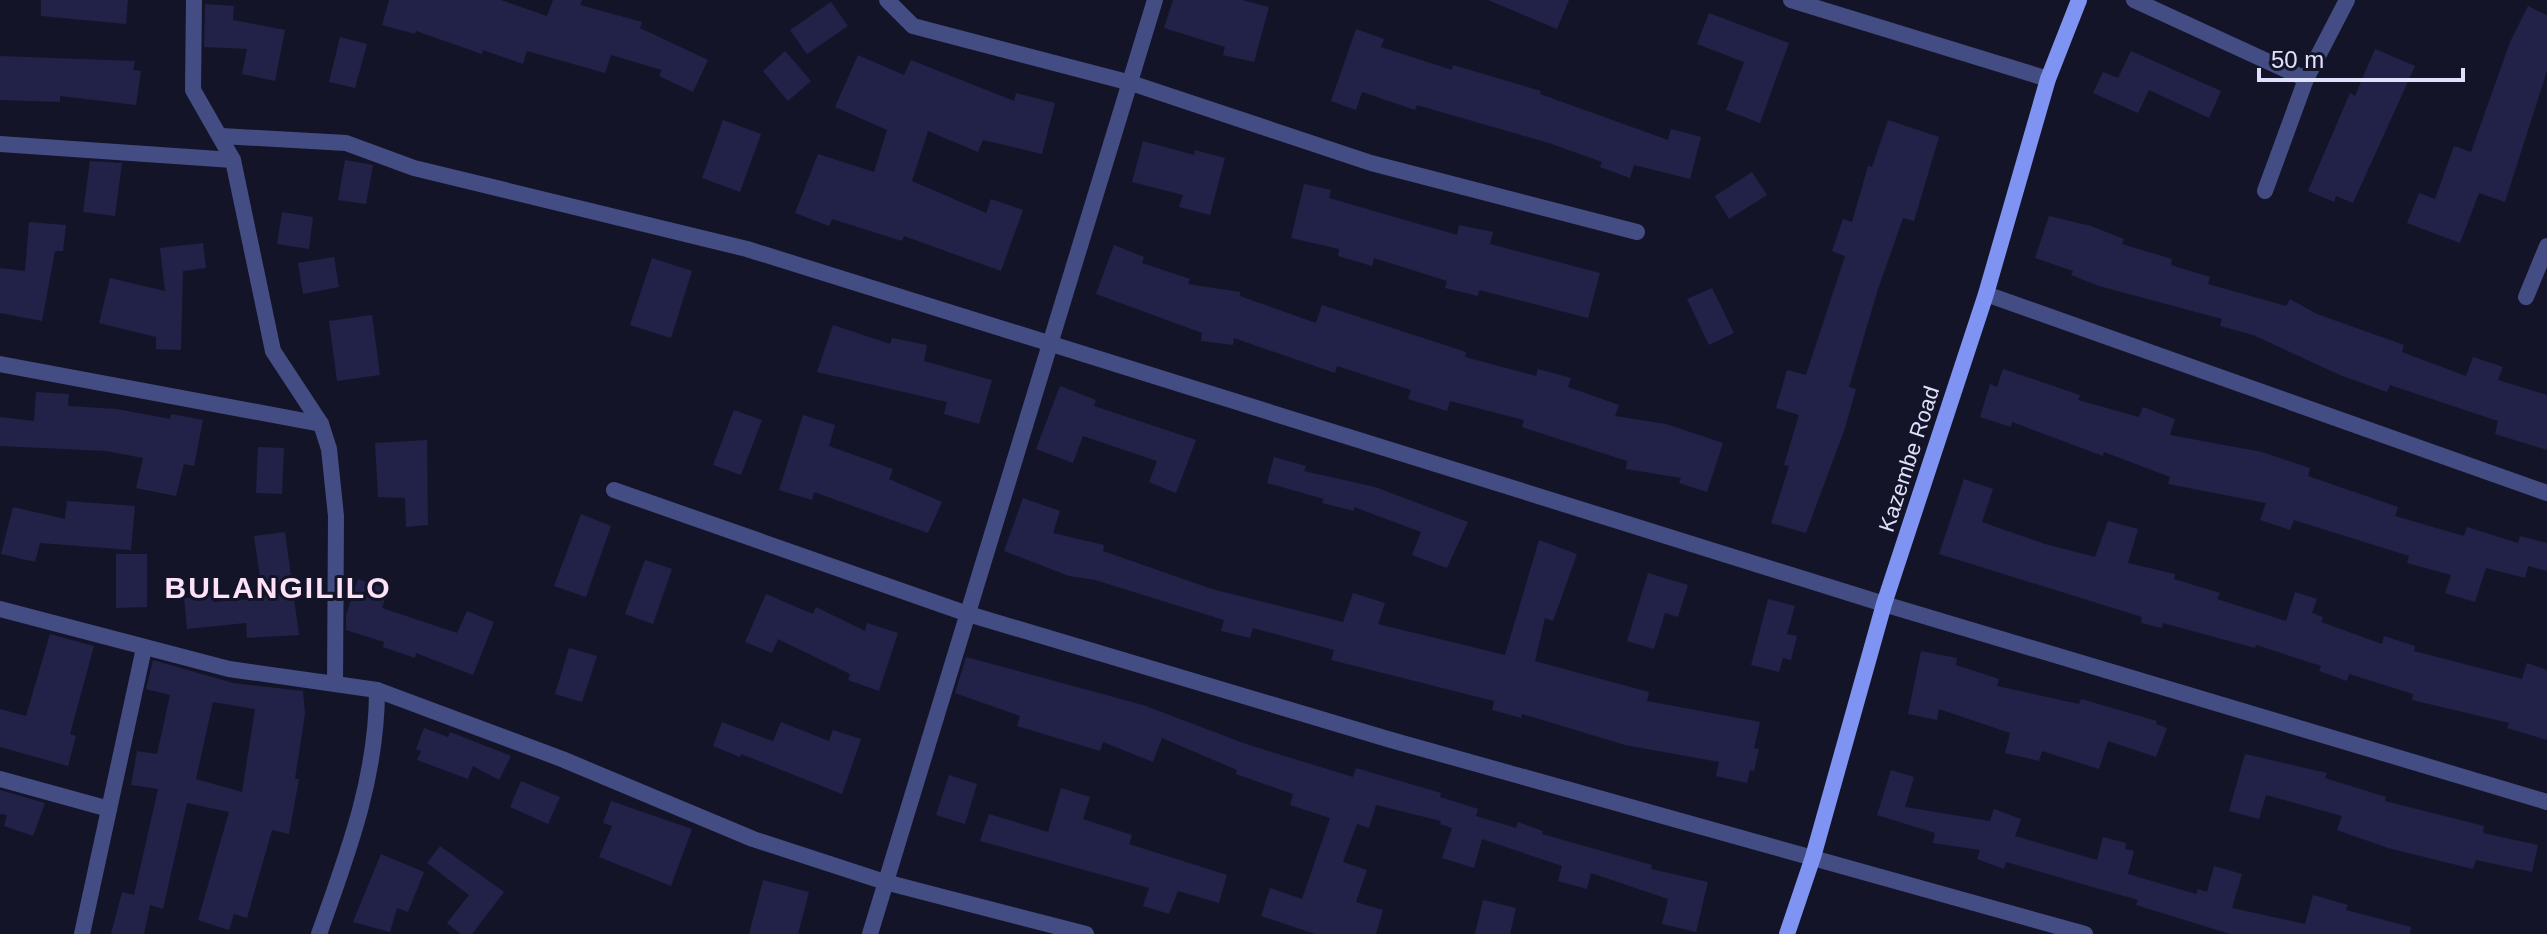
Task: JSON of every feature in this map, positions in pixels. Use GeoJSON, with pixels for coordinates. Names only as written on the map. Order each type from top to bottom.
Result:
{"type":"FeatureCollection","features":[{"type":"Feature","properties":{"kind":"main road","name":"Kazembe Road"},"geometry":{"type":"LineString","coordinates":[[1787,934],[1813,857],[1884,604],[1986,294],[2048,79],[2079,0]]}},
{"type":"Feature","properties":{"kind":"street"},"geometry":{"type":"LineString","coordinates":[[194,0],[193,90],[233,160],[273,351],[321,424],[329,449],[336,516],[335,684]]}},
{"type":"Feature","properties":{"kind":"street"},"geometry":{"type":"LineString","coordinates":[[887,0],[913,26],[1131,83],[1371,163],[1637,232]]}},
{"type":"Feature","properties":{"kind":"street"},"geometry":{"type":"LineString","coordinates":[[870,934],[965,613],[1052,345],[1155,0]]}},
{"type":"Feature","properties":{"kind":"street"},"geometry":{"type":"LineString","coordinates":[[1791,0],[2048,79]]}},
{"type":"Feature","properties":{"kind":"street"},"geometry":{"type":"LineString","coordinates":[[2134,0],[2306,79]]}},
{"type":"Feature","properties":{"kind":"street"},"geometry":{"type":"LineString","coordinates":[[2265,191],[2306,79],[2347,0]]}},
{"type":"Feature","properties":{"kind":"street"},"geometry":{"type":"LineString","coordinates":[[221,136],[346,143],[368,148],[414,168],[747,249],[1884,604],[2547,802]]}},
{"type":"Feature","properties":{"kind":"street"},"geometry":{"type":"LineString","coordinates":[[0,144],[233,160]]}},
{"type":"Feature","properties":{"kind":"street"},"geometry":{"type":"LineString","coordinates":[[2526,297],[2547,246]]}},
{"type":"Feature","properties":{"kind":"street"},"geometry":{"type":"LineString","coordinates":[[1986,294],[2547,493]]}},
{"type":"Feature","properties":{"kind":"street"},"geometry":{"type":"LineString","coordinates":[[0,364],[321,424]]}},
{"type":"Feature","properties":{"kind":"street"},"geometry":{"type":"LineString","coordinates":[[614,490],[965,613],[1391,740],[2085,934]]}},
{"type":"Feature","properties":{"kind":"street"},"geometry":{"type":"LineString","coordinates":[[0,609],[229,669],[377,690],[562,759],[753,839],[885,882],[1086,934]]}},
{"type":"Feature","properties":{"kind":"street"},"geometry":{"type":"LineString","coordinates":[[82,934],[144,648]]}},
{"type":"Feature","properties":{"kind":"street"},"geometry":{"type":"LineString","coordinates":[[319,934],[359,823],[377,728],[377,690]]}},
{"type":"Feature","properties":{"kind":"street"},"geometry":{"type":"LineString","coordinates":[[0,779],[109,809]]}},
{"type":"Feature","properties":{"kind":"building"},"geometry":{"type":"Polygon","coordinates":[[[41,0],[128,0],[126,24],[41,16],[41,0]]]}},
{"type":"Feature","properties":{"kind":"building"},"geometry":{"type":"Polygon","coordinates":[[[389,0],[501,0],[547,16],[553,0],[582,0],[580,5],[642,22],[640,28],[708,60],[693,92],[659,76],[662,70],[611,55],[605,73],[527,51],[523,64],[483,50],[482,54],[416,31],[415,34],[382,25],[389,0]]]}},
{"type":"Feature","properties":{"kind":"building"},"geometry":{"type":"Polygon","coordinates":[[[1173,0],[1242,0],[1269,7],[1254,62],[1223,55],[1225,47],[1164,28],[1173,0]]]}},
{"type":"Feature","properties":{"kind":"building"},"geometry":{"type":"Polygon","coordinates":[[[1488,0],[1569,0],[1557,29],[1488,0]]]}},
{"type":"Feature","properties":{"kind":"building"},"geometry":{"type":"Polygon","coordinates":[[[831,2],[848,26],[807,54],[790,30],[831,2]]]}},
{"type":"Feature","properties":{"kind":"building"},"geometry":{"type":"Polygon","coordinates":[[[205,4],[234,6],[233,20],[285,30],[275,81],[242,74],[247,49],[204,47],[205,4]]]}},
{"type":"Feature","properties":{"kind":"building"},"geometry":{"type":"Polygon","coordinates":[[[2528,6],[2547,15],[2547,71],[2505,202],[2479,193],[2460,243],[2407,223],[2419,193],[2435,199],[2454,146],[2471,152],[2510,42],[2528,6]]]}},
{"type":"Feature","properties":{"kind":"building"},"geometry":{"type":"Polygon","coordinates":[[[1709,13],[1789,43],[1760,123],[1726,110],[1744,62],[1697,44],[1709,13]]]}},
{"type":"Feature","properties":{"kind":"building"},"geometry":{"type":"Polygon","coordinates":[[[1356,29],[1384,39],[1381,47],[1452,70],[1453,65],[1541,91],[1540,94],[1668,140],[1671,129],[1701,137],[1690,179],[1634,165],[1630,178],[1600,167],[1602,162],[1549,143],[1417,105],[1415,110],[1362,92],[1356,110],[1331,101],[1356,29]]]}},
{"type":"Feature","properties":{"kind":"building"},"geometry":{"type":"Polygon","coordinates":[[[340,37],[367,44],[355,88],[329,82],[340,37]]]}},
{"type":"Feature","properties":{"kind":"building"},"geometry":{"type":"Polygon","coordinates":[[[2375,49],[2415,66],[2353,203],[2336,196],[2334,202],[2308,191],[2350,93],[2355,96],[2375,49]]]}},
{"type":"Feature","properties":{"kind":"building"},"geometry":{"type":"Polygon","coordinates":[[[785,51],[811,81],[788,101],[763,71],[785,51]]]}},
{"type":"Feature","properties":{"kind":"building"},"geometry":{"type":"Polygon","coordinates":[[[2131,51],[2221,91],[2209,118],[2149,90],[2138,113],[2093,93],[2103,72],[2118,78],[2131,51]]]}},
{"type":"Feature","properties":{"kind":"building"},"geometry":{"type":"Polygon","coordinates":[[[858,55],[904,75],[911,60],[1014,101],[1016,93],[1055,103],[1042,154],[983,140],[978,152],[928,131],[912,181],[986,213],[991,199],[1023,210],[1001,271],[904,236],[902,241],[832,219],[829,226],[795,213],[818,154],[874,172],[887,130],[835,107],[858,55]]]}},
{"type":"Feature","properties":{"kind":"building"},"geometry":{"type":"Polygon","coordinates":[[[0,56],[135,61],[133,70],[141,71],[136,105],[60,96],[60,102],[0,100],[0,56]]]}},
{"type":"Feature","properties":{"kind":"building"},"geometry":{"type":"Polygon","coordinates":[[[723,120],[761,134],[740,192],[702,178],[723,120]]]}},
{"type":"Feature","properties":{"kind":"building"},"geometry":{"type":"Polygon","coordinates":[[[1888,120],[1939,137],[1914,221],[1903,218],[1878,289],[1849,387],[1856,389],[1845,428],[1806,533],[1771,523],[1789,466],[1784,465],[1799,415],[1776,408],[1787,370],[1806,375],[1845,256],[1832,251],[1843,219],[1852,222],[1868,166],[1872,167],[1888,120]]]}},
{"type":"Feature","properties":{"kind":"building"},"geometry":{"type":"Polygon","coordinates":[[[1143,141],[1194,155],[1195,150],[1225,158],[1210,215],[1179,207],[1183,195],[1132,182],[1143,141]]]}},
{"type":"Feature","properties":{"kind":"building"},"geometry":{"type":"Polygon","coordinates":[[[345,160],[373,165],[366,204],[338,200],[345,160]]]}},
{"type":"Feature","properties":{"kind":"building"},"geometry":{"type":"Polygon","coordinates":[[[90,161],[122,163],[115,216],[83,212],[90,161]]]}},
{"type":"Feature","properties":{"kind":"building"},"geometry":{"type":"Polygon","coordinates":[[[1752,172],[1767,195],[1729,219],[1715,196],[1752,172]]]}},
{"type":"Feature","properties":{"kind":"building"},"geometry":{"type":"Polygon","coordinates":[[[1304,184],[1331,190],[1329,198],[1457,235],[1459,225],[1493,232],[1490,244],[1600,273],[1588,318],[1479,290],[1478,296],[1445,288],[1447,281],[1374,258],[1372,266],[1338,256],[1339,249],[1291,238],[1304,184]]]}},
{"type":"Feature","properties":{"kind":"building"},"geometry":{"type":"Polygon","coordinates":[[[282,212],[313,217],[309,249],[277,244],[282,212]]]}},
{"type":"Feature","properties":{"kind":"building"},"geometry":{"type":"Polygon","coordinates":[[[2049,216],[2091,226],[2124,239],[2122,244],[2172,259],[2171,265],[2210,277],[2208,284],[2286,306],[2290,299],[2317,314],[2404,345],[2402,352],[2466,376],[2473,357],[2503,367],[2498,380],[2547,395],[2547,450],[2495,434],[2498,421],[2390,385],[2387,392],[2340,375],[2253,335],[2220,326],[2222,319],[2099,286],[2071,275],[2073,271],[2035,258],[2049,216]]]}},
{"type":"Feature","properties":{"kind":"building"},"geometry":{"type":"Polygon","coordinates":[[[29,222],[66,225],[63,251],[55,251],[42,321],[0,313],[0,268],[25,271],[29,222]]]}},
{"type":"Feature","properties":{"kind":"building"},"geometry":{"type":"Polygon","coordinates":[[[203,243],[206,268],[183,271],[181,350],[156,349],[156,337],[99,323],[110,278],[165,291],[160,248],[203,243]]]}},
{"type":"Feature","properties":{"kind":"building"},"geometry":{"type":"Polygon","coordinates":[[[1114,245],[1144,257],[1142,263],[1190,279],[1188,284],[1240,292],[1240,296],[1316,323],[1322,305],[1466,352],[1465,357],[1536,376],[1538,369],[1571,378],[1568,387],[1619,405],[1615,416],[1666,424],[1723,443],[1707,492],[1679,483],[1681,478],[1626,469],[1627,461],[1522,427],[1524,420],[1450,401],[1447,411],[1408,399],[1411,390],[1337,366],[1335,373],[1234,338],[1233,345],[1201,341],[1202,333],[1096,294],[1114,245]]]}},
{"type":"Feature","properties":{"kind":"building"},"geometry":{"type":"Polygon","coordinates":[[[334,257],[339,287],[303,294],[298,263],[334,257]]]}},
{"type":"Feature","properties":{"kind":"building"},"geometry":{"type":"Polygon","coordinates":[[[652,258],[692,271],[671,338],[630,325],[652,258]]]}},
{"type":"Feature","properties":{"kind":"building"},"geometry":{"type":"Polygon","coordinates":[[[1712,288],[1734,333],[1709,345],[1687,299],[1712,288]]]}},
{"type":"Feature","properties":{"kind":"building"},"geometry":{"type":"Polygon","coordinates":[[[372,315],[380,375],[337,381],[329,321],[372,315]]]}},
{"type":"Feature","properties":{"kind":"building"},"geometry":{"type":"Polygon","coordinates":[[[833,325],[890,344],[892,338],[927,345],[924,361],[992,380],[979,424],[944,414],[947,402],[817,372],[833,325]]]}},
{"type":"Feature","properties":{"kind":"building"},"geometry":{"type":"Polygon","coordinates":[[[2003,369],[2080,395],[2078,400],[2139,417],[2143,407],[2175,419],[2170,435],[2262,452],[2310,468],[2308,476],[2398,507],[2395,516],[2464,536],[2467,527],[2518,543],[2520,536],[2547,543],[2547,571],[2528,566],[2525,578],[2486,568],[2475,602],[2445,593],[2451,575],[2407,563],[2409,556],[2294,520],[2290,530],[2260,520],[2266,503],[2168,484],[2170,477],[2104,452],[2103,456],[2012,422],[2011,427],[1980,417],[1990,384],[1997,387],[2003,369]]]}},
{"type":"Feature","properties":{"kind":"building"},"geometry":{"type":"Polygon","coordinates":[[[1060,386],[1096,400],[1094,406],[1196,440],[1176,493],[1149,482],[1157,461],[1083,436],[1073,463],[1036,449],[1060,386]]]}},
{"type":"Feature","properties":{"kind":"building"},"geometry":{"type":"Polygon","coordinates":[[[36,392],[69,394],[68,406],[117,409],[170,419],[171,414],[203,420],[194,466],[184,464],[176,496],[136,488],[143,458],[106,451],[0,446],[0,417],[34,421],[36,392]]]}},
{"type":"Feature","properties":{"kind":"building"},"geometry":{"type":"Polygon","coordinates":[[[734,410],[762,420],[741,475],[713,465],[734,410]]]}},
{"type":"Feature","properties":{"kind":"building"},"geometry":{"type":"Polygon","coordinates":[[[803,415],[835,425],[829,446],[893,469],[889,479],[942,502],[928,533],[814,492],[812,500],[779,490],[803,415]]]}},
{"type":"Feature","properties":{"kind":"building"},"geometry":{"type":"Polygon","coordinates":[[[427,440],[428,525],[406,527],[405,498],[378,497],[375,443],[427,440]]]}},
{"type":"Feature","properties":{"kind":"building"},"geometry":{"type":"Polygon","coordinates":[[[258,447],[284,448],[282,494],[256,493],[258,447]]]}},
{"type":"Feature","properties":{"kind":"building"},"geometry":{"type":"Polygon","coordinates":[[[1274,457],[1306,466],[1304,471],[1375,487],[1468,522],[1447,568],[1412,555],[1421,532],[1354,507],[1354,511],[1322,503],[1324,499],[1267,483],[1274,457]]]}},
{"type":"Feature","properties":{"kind":"building"},"geometry":{"type":"Polygon","coordinates":[[[1964,479],[1993,489],[1982,522],[2045,544],[2095,557],[2108,521],[2138,529],[2128,563],[2175,574],[2174,579],[2220,593],[2217,599],[2286,621],[2295,592],[2317,599],[2312,613],[2323,617],[2321,622],[2382,644],[2384,636],[2415,646],[2414,651],[2522,679],[2527,663],[2547,670],[2547,740],[2507,728],[2509,723],[2412,700],[2413,694],[2349,674],[2347,681],[2319,671],[2321,666],[2256,645],[2255,648],[2163,623],[2162,628],[2141,623],[2142,617],[1939,554],[1964,479]]]}},
{"type":"Feature","properties":{"kind":"building"},"geometry":{"type":"Polygon","coordinates":[[[1023,498],[1060,511],[1053,533],[1104,545],[1103,551],[1212,589],[1343,622],[1353,593],[1385,603],[1378,624],[1505,655],[1539,540],[1577,554],[1553,621],[1545,618],[1535,661],[1649,692],[1647,701],[1760,722],[1754,748],[1759,749],[1754,771],[1750,770],[1747,783],[1716,776],[1719,762],[1625,745],[1522,714],[1521,718],[1492,710],[1494,701],[1331,660],[1334,650],[1253,628],[1250,638],[1221,631],[1224,620],[1095,580],[1069,576],[1004,551],[1023,498]]]}},
{"type":"Feature","properties":{"kind":"building"},"geometry":{"type":"Polygon","coordinates":[[[67,501],[135,506],[131,550],[40,543],[35,562],[1,554],[13,507],[65,519],[67,501]]]}},
{"type":"Feature","properties":{"kind":"building"},"geometry":{"type":"Polygon","coordinates":[[[581,514],[611,526],[586,597],[554,586],[581,514]]]}},
{"type":"Feature","properties":{"kind":"building"},"geometry":{"type":"Polygon","coordinates":[[[285,532],[299,635],[247,638],[246,623],[187,629],[184,598],[213,595],[214,602],[263,598],[254,536],[285,532]]]}},
{"type":"Feature","properties":{"kind":"building"},"geometry":{"type":"Polygon","coordinates":[[[116,554],[147,554],[147,607],[116,608],[116,554]]]}},
{"type":"Feature","properties":{"kind":"building"},"geometry":{"type":"Polygon","coordinates":[[[645,560],[672,569],[653,624],[625,614],[645,560]]]}},
{"type":"Feature","properties":{"kind":"building"},"geometry":{"type":"Polygon","coordinates":[[[1648,573],[1688,585],[1678,617],[1665,613],[1654,649],[1627,641],[1648,573]]]}},
{"type":"Feature","properties":{"kind":"building"},"geometry":{"type":"Polygon","coordinates":[[[358,579],[388,589],[382,608],[457,633],[467,611],[494,622],[473,675],[416,653],[415,658],[383,647],[384,642],[346,630],[346,615],[358,579]]]}},
{"type":"Feature","properties":{"kind":"building"},"geometry":{"type":"Polygon","coordinates":[[[766,594],[813,614],[816,607],[865,631],[867,623],[898,633],[879,691],[848,680],[850,674],[778,639],[772,653],[745,642],[766,594]]]}},
{"type":"Feature","properties":{"kind":"building"},"geometry":{"type":"Polygon","coordinates":[[[1768,599],[1795,606],[1787,634],[1797,636],[1791,660],[1783,658],[1779,672],[1751,665],[1768,599]]]}},
{"type":"Feature","properties":{"kind":"building"},"geometry":{"type":"Polygon","coordinates":[[[50,634],[94,646],[70,734],[76,736],[68,766],[0,747],[0,709],[26,716],[50,634]]]}},
{"type":"Feature","properties":{"kind":"building"},"geometry":{"type":"Polygon","coordinates":[[[569,648],[597,656],[582,702],[555,694],[569,648]]]}},
{"type":"Feature","properties":{"kind":"building"},"geometry":{"type":"Polygon","coordinates":[[[1921,651],[1957,658],[1956,665],[1999,679],[1997,686],[2079,704],[2081,699],[2157,721],[2156,724],[2167,728],[2156,757],[2108,741],[2099,769],[2042,751],[2039,761],[2005,753],[2010,733],[1939,709],[1937,720],[1908,714],[1921,651]]]}},
{"type":"Feature","properties":{"kind":"building"},"geometry":{"type":"Polygon","coordinates":[[[966,657],[1143,705],[1246,744],[1353,777],[1356,768],[1441,793],[1440,797],[1478,809],[1476,816],[1516,828],[1518,822],[1543,831],[1542,834],[1652,865],[1651,869],[1708,882],[1696,932],[1662,924],[1668,899],[1591,873],[1587,889],[1558,881],[1562,866],[1482,839],[1474,868],[1442,858],[1452,828],[1440,824],[1441,821],[1376,805],[1369,828],[1357,824],[1343,862],[1367,870],[1356,902],[1383,910],[1376,934],[1315,934],[1261,916],[1270,888],[1302,899],[1330,818],[1290,805],[1293,794],[1236,774],[1237,770],[1162,738],[1153,762],[1103,742],[1100,751],[1017,726],[1020,716],[955,693],[966,657]]]}},
{"type":"Feature","properties":{"kind":"building"},"geometry":{"type":"Polygon","coordinates":[[[153,660],[233,683],[303,691],[305,714],[295,779],[299,779],[289,834],[272,830],[247,918],[234,914],[229,930],[198,920],[229,812],[187,803],[163,909],[150,905],[144,934],[111,934],[122,892],[134,895],[158,789],[131,785],[137,751],[157,754],[170,695],[146,689],[153,660]],[[213,702],[196,779],[242,792],[255,709],[213,702]]]}},
{"type":"Feature","properties":{"kind":"building"},"geometry":{"type":"Polygon","coordinates":[[[722,722],[773,741],[781,722],[829,741],[833,730],[861,739],[842,794],[713,746],[722,722]]]}},
{"type":"Feature","properties":{"kind":"building"},"geometry":{"type":"Polygon","coordinates":[[[424,728],[448,737],[450,732],[511,756],[499,780],[473,766],[468,779],[417,760],[421,751],[416,749],[424,728]]]}},
{"type":"Feature","properties":{"kind":"building"},"geometry":{"type":"Polygon","coordinates":[[[2245,754],[2327,773],[2325,778],[2386,797],[2385,801],[2484,826],[2483,833],[2538,845],[2532,872],[2476,860],[2473,869],[2388,848],[2337,830],[2342,816],[2266,795],[2259,819],[2229,811],[2245,754]]]}},
{"type":"Feature","properties":{"kind":"building"},"geometry":{"type":"Polygon","coordinates":[[[1891,770],[1914,777],[1905,807],[1990,821],[1994,809],[2021,819],[2015,836],[2097,860],[2103,837],[2126,843],[2125,849],[2134,851],[2128,874],[2196,894],[2198,889],[2207,892],[2214,866],[2242,874],[2232,908],[2305,924],[2313,895],[2348,905],[2346,910],[2411,927],[2410,934],[2230,934],[2136,905],[2138,900],[2006,862],[2004,869],[1977,859],[1980,850],[1933,843],[1935,833],[1877,815],[1891,770]]]}},
{"type":"Feature","properties":{"kind":"building"},"geometry":{"type":"Polygon","coordinates":[[[949,775],[977,784],[965,824],[936,815],[949,775]]]}},
{"type":"Feature","properties":{"kind":"building"},"geometry":{"type":"Polygon","coordinates":[[[521,781],[560,797],[548,824],[510,807],[521,781]]]}},
{"type":"Feature","properties":{"kind":"building"},"geometry":{"type":"Polygon","coordinates":[[[1061,788],[1090,797],[1083,819],[1132,835],[1129,844],[1227,875],[1219,903],[1178,891],[1169,914],[1143,906],[1149,888],[980,841],[989,814],[1048,832],[1061,788]]]}},
{"type":"Feature","properties":{"kind":"building"},"geometry":{"type":"Polygon","coordinates":[[[0,790],[45,803],[33,836],[4,826],[7,815],[0,814],[0,790]]]}},
{"type":"Feature","properties":{"kind":"building"},"geometry":{"type":"Polygon","coordinates":[[[611,801],[692,829],[671,886],[599,857],[612,826],[603,823],[611,801]]]}},
{"type":"Feature","properties":{"kind":"building"},"geometry":{"type":"Polygon","coordinates":[[[440,846],[504,892],[472,934],[461,934],[447,923],[469,895],[427,863],[440,846]]]}},
{"type":"Feature","properties":{"kind":"building"},"geometry":{"type":"Polygon","coordinates":[[[381,854],[424,872],[408,912],[397,908],[390,932],[353,922],[381,854]]]}},
{"type":"Feature","properties":{"kind":"building"},"geometry":{"type":"Polygon","coordinates":[[[763,880],[809,892],[798,934],[749,934],[763,880]]]}},
{"type":"Feature","properties":{"kind":"building"},"geometry":{"type":"Polygon","coordinates":[[[1483,900],[1516,908],[1510,934],[1475,934],[1483,900]]]}},
{"type":"Feature","properties":{"kind":"district","name":"BULANGILILO"},"geometry":{"type":"Point","coordinates":[278,587]}}]}
